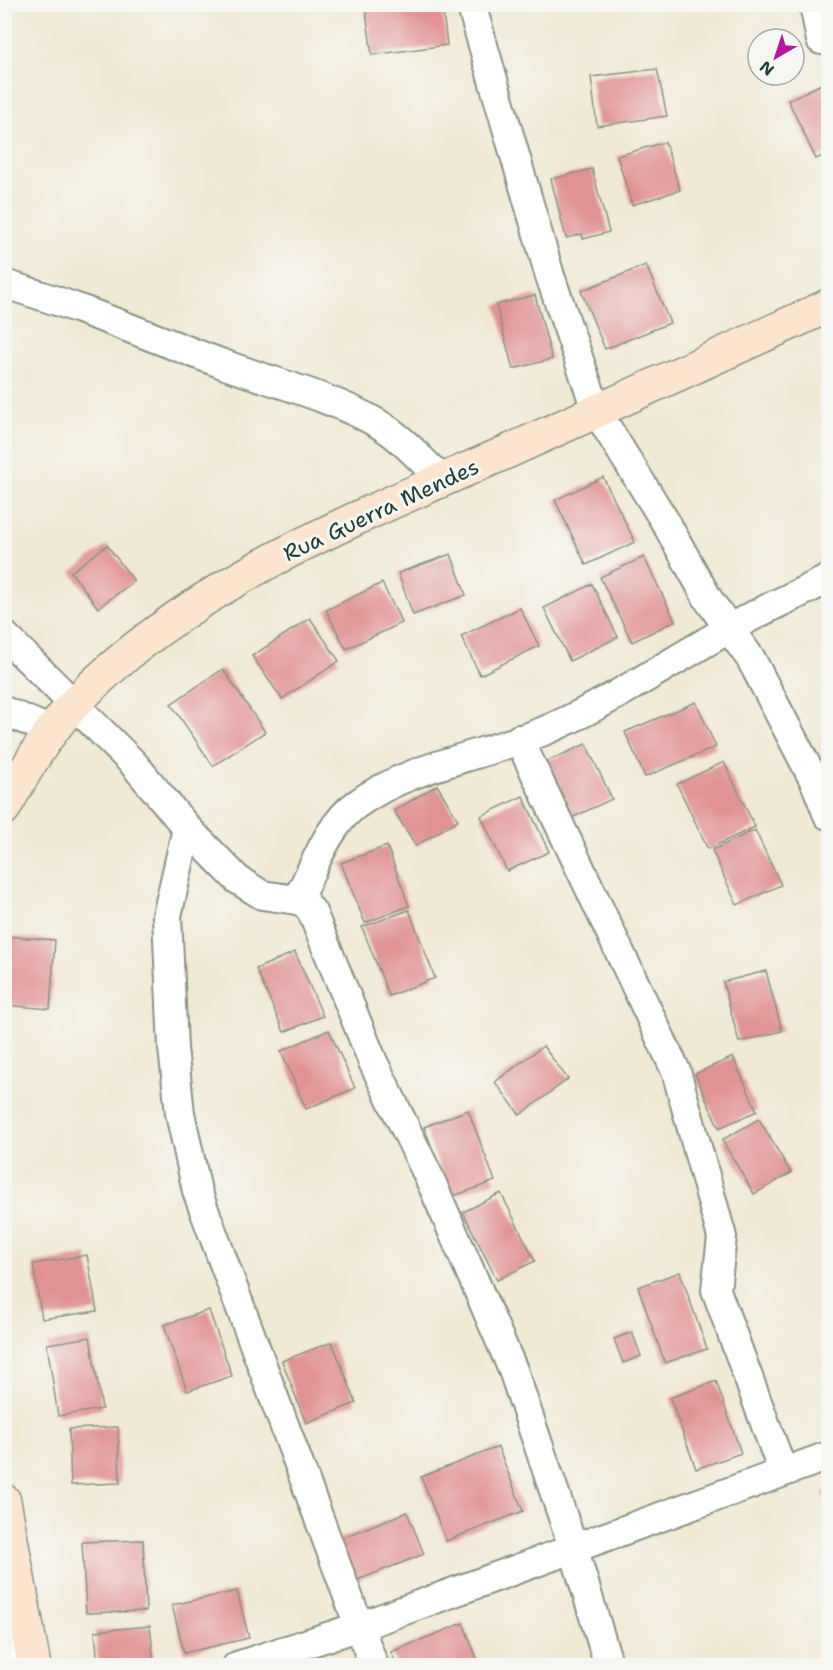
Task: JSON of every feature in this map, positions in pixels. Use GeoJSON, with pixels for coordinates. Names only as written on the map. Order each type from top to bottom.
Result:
{"type":"FeatureCollection","features":[{"type":"Feature","properties":{"kind":"street"},"geometry":{"type":"LineString","coordinates":[[471,4],[550,276],[597,412],[666,523],[708,599],[752,659],[815,782],[828,815]]}},
{"type":"Feature","properties":{"kind":"street"},"geometry":{"type":"LineString","coordinates":[[814,4],[821,40]]}},
{"type":"Feature","properties":{"kind":"street"},"geometry":{"type":"LineString","coordinates":[[4,284],[57,299],[191,353],[347,408],[378,424],[403,441],[442,480]]}},
{"type":"Feature","properties":{"kind":"street","name":"Rua Guerra Mendes"},"geometry":{"type":"LineString","coordinates":[[4,808],[27,767],[75,703],[120,662],[215,592],[264,564],[442,480],[828,306]]}},
{"type":"Feature","properties":{"kind":"street"},"geometry":{"type":"LineString","coordinates":[[297,900],[336,828],[356,805],[418,772],[551,728],[621,692],[729,628],[828,579]]}},
{"type":"Feature","properties":{"kind":"street"},"geometry":{"type":"LineString","coordinates":[[4,635],[75,703],[133,763],[187,828],[251,890],[262,895],[297,900],[306,904],[317,921],[337,978],[373,1062],[429,1177],[513,1370],[573,1547],[609,1665]]}},
{"type":"Feature","properties":{"kind":"street"},"geometry":{"type":"LineString","coordinates":[[4,711],[52,731]]}},
{"type":"Feature","properties":{"kind":"street"},"geometry":{"type":"LineString","coordinates":[[519,739],[676,1071],[722,1237],[716,1290],[783,1472]]}},
{"type":"Feature","properties":{"kind":"street"},"geometry":{"type":"LineString","coordinates":[[187,828],[167,916],[173,1048],[182,1124],[197,1191],[374,1665]]}},
{"type":"Feature","properties":{"kind":"street"},"geometry":{"type":"LineString","coordinates":[[237,1665],[358,1627],[828,1456]]}},
{"type":"Feature","properties":{"kind":"street"},"geometry":{"type":"LineString","coordinates":[[4,1501],[23,1655]]}},
{"type":"Feature","properties":{"kind":"building"},"geometry":{"type":"Polygon","coordinates":[[[365,4],[442,4],[447,45],[372,55],[365,4]]]}},
{"type":"Feature","properties":{"kind":"building"},"geometry":{"type":"Polygon","coordinates":[[[657,69],[667,116],[597,126],[591,77],[657,69]]]}},
{"type":"Feature","properties":{"kind":"building"},"geometry":{"type":"Polygon","coordinates":[[[828,81],[828,153],[816,159],[788,100],[828,81]]]}},
{"type":"Feature","properties":{"kind":"building"},"geometry":{"type":"Polygon","coordinates":[[[665,142],[680,190],[632,205],[617,156],[665,142]]]}},
{"type":"Feature","properties":{"kind":"building"},"geometry":{"type":"Polygon","coordinates":[[[592,169],[609,232],[583,239],[582,234],[566,238],[551,179],[592,169]]]}},
{"type":"Feature","properties":{"kind":"building"},"geometry":{"type":"Polygon","coordinates":[[[646,265],[670,323],[605,349],[581,291],[646,265]]]}},
{"type":"Feature","properties":{"kind":"building"},"geometry":{"type":"Polygon","coordinates":[[[535,295],[552,359],[513,369],[496,305],[535,295]]]}},
{"type":"Feature","properties":{"kind":"building"},"geometry":{"type":"Polygon","coordinates":[[[603,477],[635,542],[586,565],[555,500],[603,477]]]}},
{"type":"Feature","properties":{"kind":"building"},"geometry":{"type":"Polygon","coordinates":[[[107,545],[134,581],[98,608],[71,572],[107,545]]]}},
{"type":"Feature","properties":{"kind":"building"},"geometry":{"type":"Polygon","coordinates":[[[451,554],[466,595],[413,615],[398,573],[451,554]]]}},
{"type":"Feature","properties":{"kind":"building"},"geometry":{"type":"Polygon","coordinates":[[[644,557],[675,621],[632,642],[600,577],[644,557]]]}},
{"type":"Feature","properties":{"kind":"building"},"geometry":{"type":"Polygon","coordinates":[[[382,583],[402,623],[346,649],[326,610],[382,583]]]}},
{"type":"Feature","properties":{"kind":"building"},"geometry":{"type":"Polygon","coordinates":[[[592,584],[618,637],[570,661],[544,608],[592,584]]]}},
{"type":"Feature","properties":{"kind":"building"},"geometry":{"type":"Polygon","coordinates":[[[520,608],[539,646],[480,675],[461,636],[520,608]]]}},
{"type":"Feature","properties":{"kind":"building"},"geometry":{"type":"Polygon","coordinates":[[[310,618],[339,661],[282,699],[252,656],[310,618]]]}},
{"type":"Feature","properties":{"kind":"building"},"geometry":{"type":"Polygon","coordinates":[[[223,669],[265,732],[213,766],[171,704],[223,669]]]}},
{"type":"Feature","properties":{"kind":"building"},"geometry":{"type":"Polygon","coordinates":[[[696,702],[716,747],[645,777],[625,732],[696,702]]]}},
{"type":"Feature","properties":{"kind":"building"},"geometry":{"type":"Polygon","coordinates":[[[586,744],[612,799],[567,820],[541,764],[586,744]]]}},
{"type":"Feature","properties":{"kind":"building"},"geometry":{"type":"Polygon","coordinates":[[[724,762],[755,827],[708,849],[677,784],[724,762]]]}},
{"type":"Feature","properties":{"kind":"building"},"geometry":{"type":"Polygon","coordinates":[[[437,785],[458,820],[416,846],[394,811],[437,785]]]}},
{"type":"Feature","properties":{"kind":"building"},"geometry":{"type":"Polygon","coordinates":[[[523,796],[549,852],[507,871],[481,816],[523,796]]]}},
{"type":"Feature","properties":{"kind":"building"},"geometry":{"type":"Polygon","coordinates":[[[755,830],[781,885],[737,905],[712,850],[755,830]]]}},
{"type":"Feature","properties":{"kind":"building"},"geometry":{"type":"Polygon","coordinates":[[[387,846],[409,906],[365,923],[341,863],[387,846]]]}},
{"type":"Feature","properties":{"kind":"building"},"geometry":{"type":"Polygon","coordinates":[[[409,910],[435,978],[389,996],[362,927],[409,910]]]}},
{"type":"Feature","properties":{"kind":"building"},"geometry":{"type":"Polygon","coordinates":[[[5,936],[55,940],[50,1009],[4,1005],[5,936]]]}},
{"type":"Feature","properties":{"kind":"building"},"geometry":{"type":"Polygon","coordinates":[[[295,952],[323,1016],[284,1032],[256,969],[295,952]]]}},
{"type":"Feature","properties":{"kind":"building"},"geometry":{"type":"Polygon","coordinates":[[[766,971],[782,1031],[739,1042],[723,982],[766,971]]]}},
{"type":"Feature","properties":{"kind":"building"},"geometry":{"type":"Polygon","coordinates":[[[329,1030],[355,1088],[306,1109],[281,1051],[329,1030]]]}},
{"type":"Feature","properties":{"kind":"building"},"geometry":{"type":"Polygon","coordinates":[[[543,1046],[568,1079],[520,1115],[495,1082],[543,1046]]]}},
{"type":"Feature","properties":{"kind":"building"},"geometry":{"type":"Polygon","coordinates":[[[733,1057],[757,1111],[719,1128],[695,1074],[733,1057]]]}},
{"type":"Feature","properties":{"kind":"building"},"geometry":{"type":"Polygon","coordinates":[[[468,1110],[495,1181],[451,1197],[424,1127],[468,1110]]]}},
{"type":"Feature","properties":{"kind":"building"},"geometry":{"type":"Polygon","coordinates":[[[759,1119],[791,1173],[754,1194],[722,1140],[759,1119]]]}},
{"type":"Feature","properties":{"kind":"building"},"geometry":{"type":"Polygon","coordinates":[[[501,1193],[535,1261],[497,1280],[463,1212],[501,1193]]]}},
{"type":"Feature","properties":{"kind":"building"},"geometry":{"type":"Polygon","coordinates":[[[87,1255],[97,1311],[42,1319],[33,1264],[87,1255]]]}},
{"type":"Feature","properties":{"kind":"building"},"geometry":{"type":"Polygon","coordinates":[[[680,1272],[707,1349],[665,1363],[638,1287],[680,1272]]]}},
{"type":"Feature","properties":{"kind":"building"},"geometry":{"type":"Polygon","coordinates":[[[209,1310],[232,1376],[187,1391],[164,1325],[209,1310]]]}},
{"type":"Feature","properties":{"kind":"building"},"geometry":{"type":"Polygon","coordinates":[[[632,1332],[641,1356],[623,1363],[614,1339],[632,1332]]]}},
{"type":"Feature","properties":{"kind":"building"},"geometry":{"type":"Polygon","coordinates":[[[90,1337],[102,1409],[58,1416],[47,1344],[90,1337]]]}},
{"type":"Feature","properties":{"kind":"building"},"geometry":{"type":"Polygon","coordinates":[[[332,1342],[356,1403],[306,1423],[282,1361],[332,1342]]]}},
{"type":"Feature","properties":{"kind":"building"},"geometry":{"type":"Polygon","coordinates":[[[716,1381],[741,1453],[696,1469],[670,1398],[716,1381]]]}},
{"type":"Feature","properties":{"kind":"building"},"geometry":{"type":"Polygon","coordinates":[[[118,1427],[120,1483],[71,1485],[69,1429],[118,1427]]]}},
{"type":"Feature","properties":{"kind":"building"},"geometry":{"type":"Polygon","coordinates":[[[498,1447],[523,1511],[446,1541],[421,1477],[498,1447]]]}},
{"type":"Feature","properties":{"kind":"building"},"geometry":{"type":"Polygon","coordinates":[[[828,1490],[828,1505],[822,1493],[828,1490]]]}},
{"type":"Feature","properties":{"kind":"building"},"geometry":{"type":"Polygon","coordinates":[[[407,1512],[424,1554],[355,1581],[338,1539],[407,1512]]]}},
{"type":"Feature","properties":{"kind":"building"},"geometry":{"type":"Polygon","coordinates":[[[143,1540],[146,1611],[86,1613],[82,1542],[143,1540]]]}},
{"type":"Feature","properties":{"kind":"building"},"geometry":{"type":"Polygon","coordinates":[[[237,1591],[249,1638],[184,1653],[172,1605],[237,1591]]]}},
{"type":"Feature","properties":{"kind":"building"},"geometry":{"type":"Polygon","coordinates":[[[463,1623],[480,1666],[397,1666],[391,1652],[463,1623]]]}},
{"type":"Feature","properties":{"kind":"building"},"geometry":{"type":"Polygon","coordinates":[[[150,1626],[154,1663],[98,1666],[95,1631],[150,1626]]]}}]}
